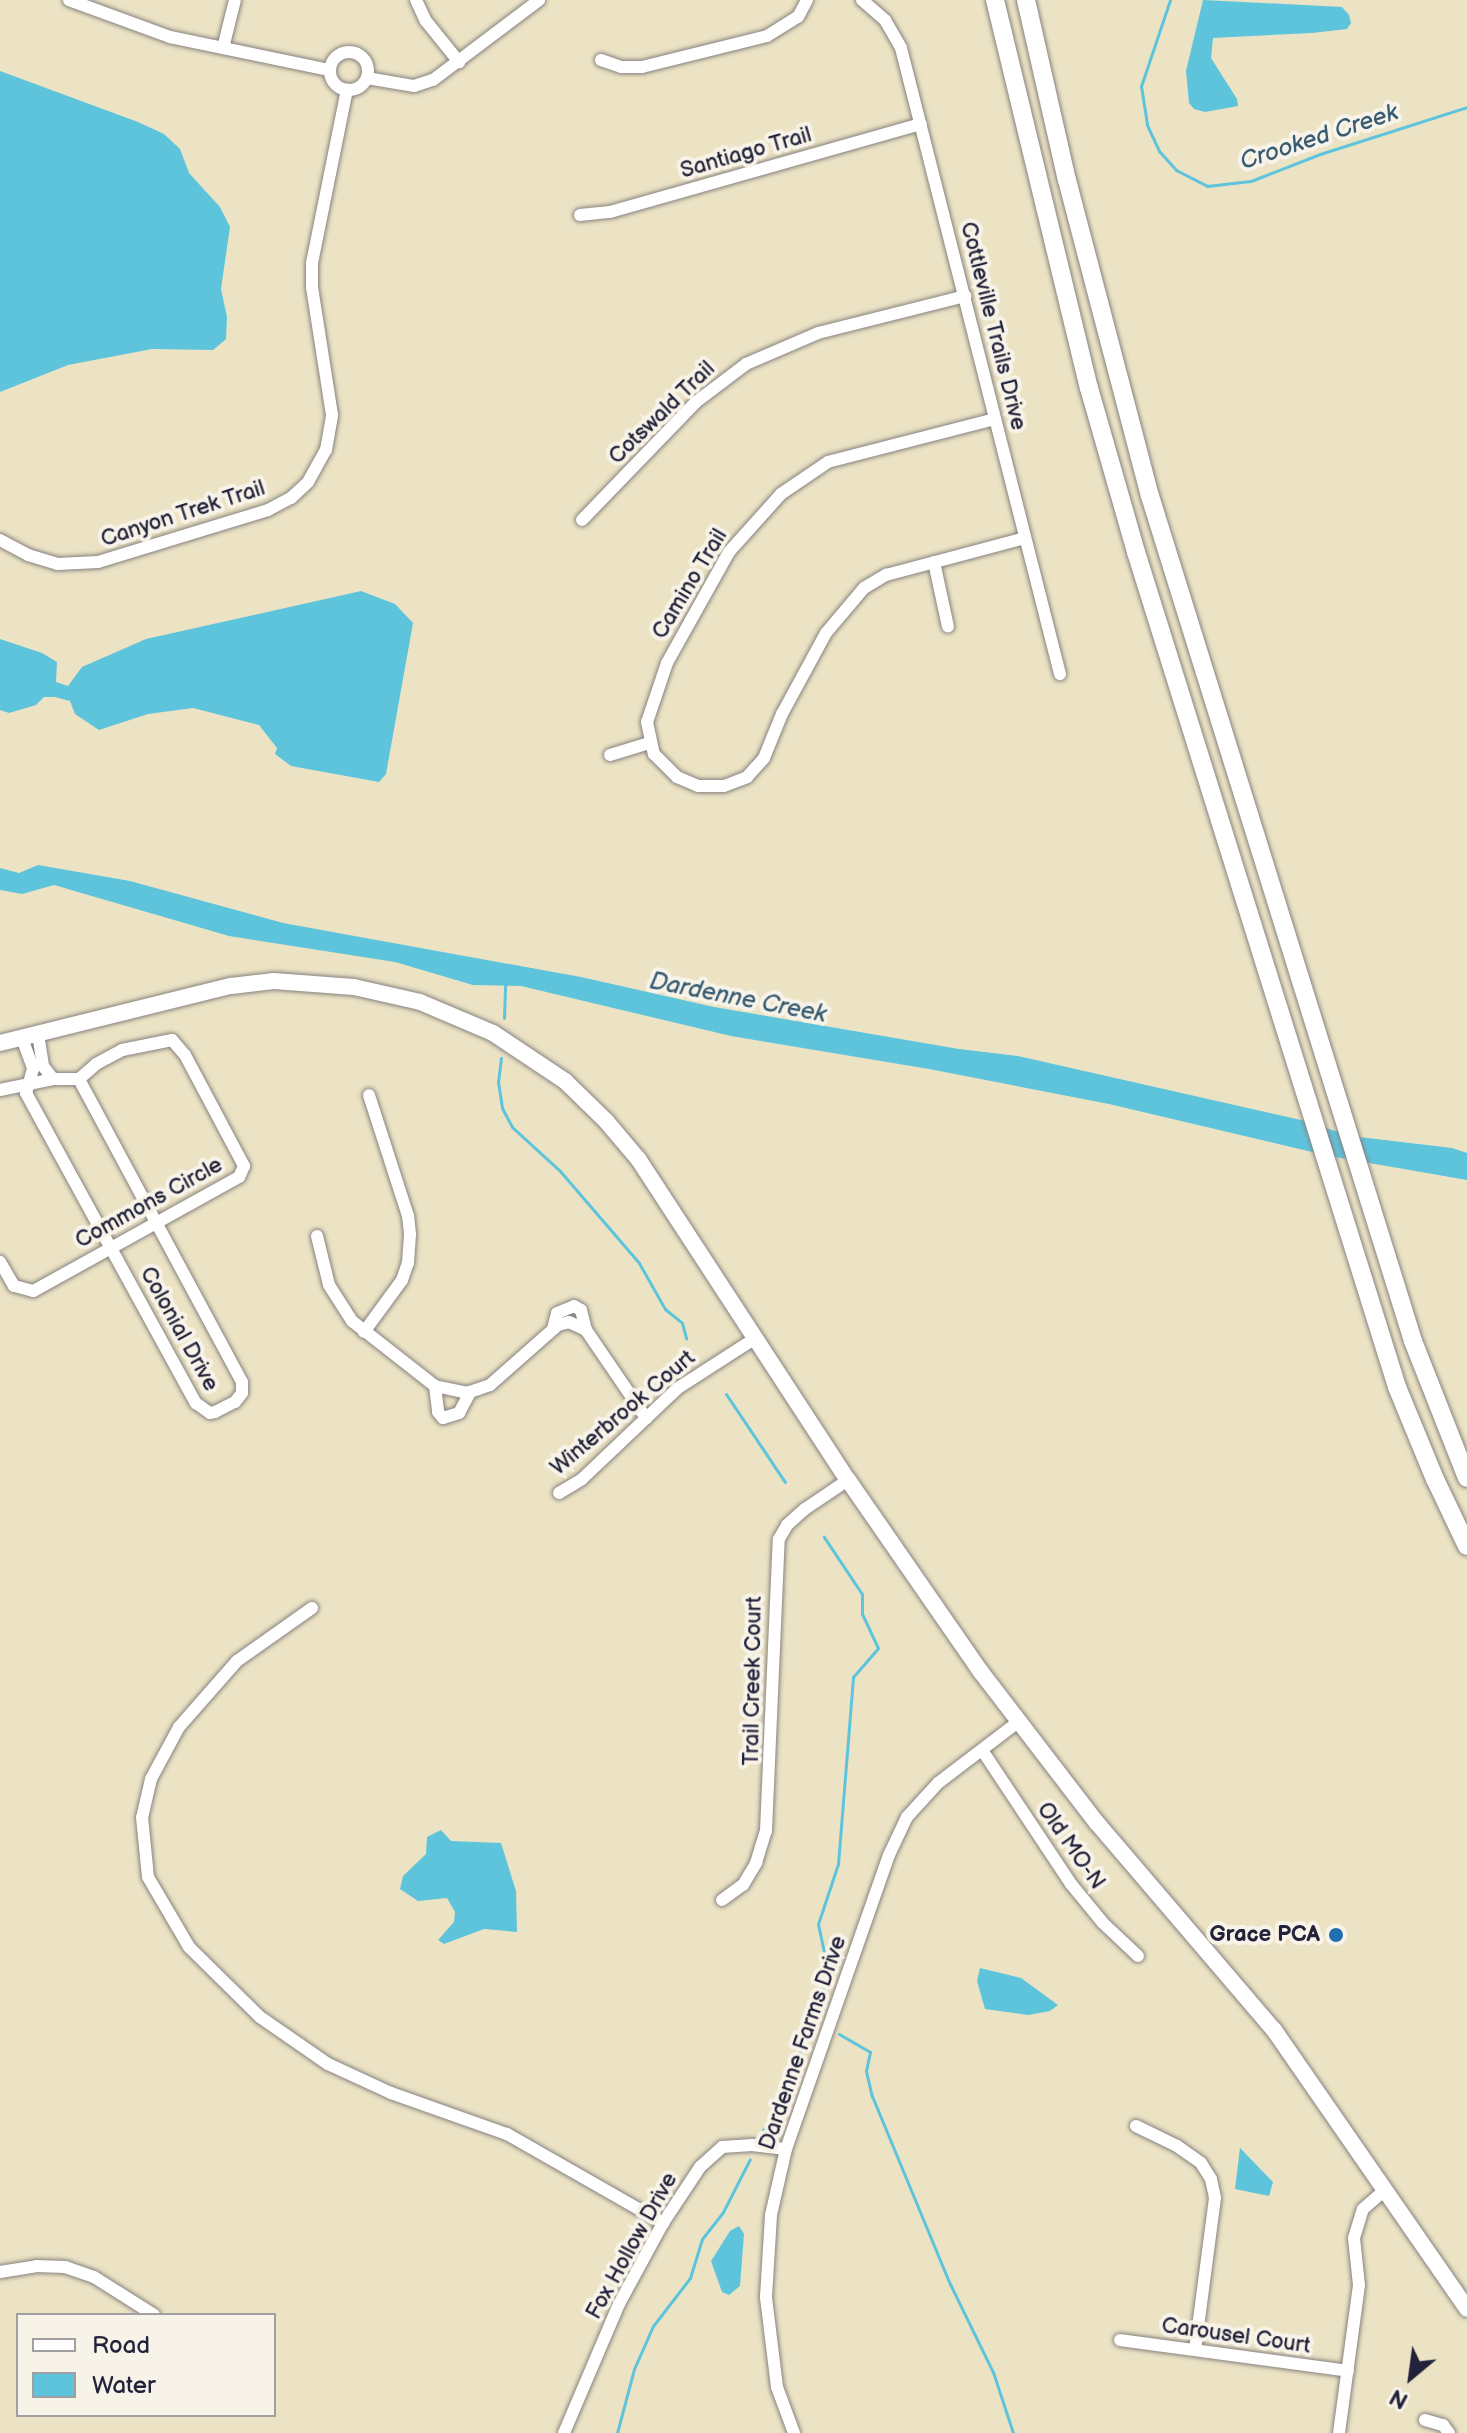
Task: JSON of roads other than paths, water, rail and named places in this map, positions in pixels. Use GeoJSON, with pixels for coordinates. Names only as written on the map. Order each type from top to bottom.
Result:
{"type":"FeatureCollection","features":[{"type":"Feature","properties":{"kind":"highway"},"geometry":{"type":"LineString","coordinates":[[995,0],[1041,199],[1115,482],[1397,1387],[1467,1546]]}},
{"type":"Feature","properties":{"kind":"highway"},"geometry":{"type":"LineString","coordinates":[[1026,0],[1067,180],[1150,496],[1429,1388],[1467,1478]]}},
{"type":"Feature","properties":{"kind":"main road"},"geometry":{"type":"LineString","coordinates":[[0,1043],[231,986],[274,981],[354,987],[420,1002],[470,1021],[516,1046],[565,1081],[606,1121],[639,1160],[848,1480],[1018,1722],[1097,1823],[1274,2030],[1467,2309]]}},
{"type":"Feature","properties":{"kind":"street"},"geometry":{"type":"LineString","coordinates":[[69,0],[170,37],[330,70]]}},
{"type":"Feature","properties":{"kind":"street"},"geometry":{"type":"LineString","coordinates":[[223,48],[235,0]]}},
{"type":"Feature","properties":{"kind":"street"},"geometry":{"type":"LineString","coordinates":[[416,0],[426,21],[459,62]]}},
{"type":"Feature","properties":{"kind":"street"},"geometry":{"type":"LineString","coordinates":[[367,78],[414,86],[433,80],[539,0]]}},
{"type":"Feature","properties":{"kind":"street"},"geometry":{"type":"LineString","coordinates":[[601,60],[621,67],[642,67],[767,36],[798,17],[807,0]]}},
{"type":"Feature","properties":{"kind":"street","name":"Cottleville Trails Drive"},"geometry":{"type":"LineString","coordinates":[[862,0],[894,34],[921,124],[1060,674]]}},
{"type":"Feature","properties":{"kind":"street"},"geometry":{"type":"LineString","coordinates":[[353,53],[367,64],[367,78],[360,87],[347,90],[337,86],[330,70],[336,58],[353,53]]}},
{"type":"Feature","properties":{"kind":"street","name":"Canyon Trek Trail"},"geometry":{"type":"LineString","coordinates":[[0,540],[28,555],[58,564],[98,562],[268,510],[291,498],[308,482],[326,450],[332,415],[312,288],[312,263],[347,90]]}},
{"type":"Feature","properties":{"kind":"street","name":"Santiago Trail"},"geometry":{"type":"LineString","coordinates":[[580,215],[610,212],[921,124]]}},
{"type":"Feature","properties":{"kind":"street","name":"Cotswald Trail"},"geometry":{"type":"LineString","coordinates":[[582,520],[696,402],[746,364],[818,333],[965,296]]}},
{"type":"Feature","properties":{"kind":"street","name":"Camino Trail"},"geometry":{"type":"LineString","coordinates":[[649,743],[650,710],[674,649],[729,552],[781,494],[814,469],[843,457],[995,419]]}},
{"type":"Feature","properties":{"kind":"street"},"geometry":{"type":"LineString","coordinates":[[610,755],[649,743],[668,771],[698,786],[710,788],[747,777],[764,758],[782,714],[842,611],[874,581],[1025,538]]}},
{"type":"Feature","properties":{"kind":"street"},"geometry":{"type":"LineString","coordinates":[[934,562],[948,627]]}},
{"type":"Feature","properties":{"kind":"street"},"geometry":{"type":"LineString","coordinates":[[764,758],[776,766]]}},
{"type":"Feature","properties":{"kind":"street"},"geometry":{"type":"LineString","coordinates":[[30,1036],[43,1066],[53,1079]]}},
{"type":"Feature","properties":{"kind":"street","name":"Colonial Drive"},"geometry":{"type":"LineString","coordinates":[[30,1036],[33,1069],[26,1093],[196,1403],[210,1413],[215,1412],[239,1398],[242,1382],[79,1079]]}},
{"type":"Feature","properties":{"kind":"street","name":"Commons Circle"},"geometry":{"type":"LineString","coordinates":[[0,1262],[14,1286],[33,1291],[239,1177],[244,1166],[176,1042],[161,1039],[122,1050],[96,1064],[79,1079]]}},
{"type":"Feature","properties":{"kind":"street"},"geometry":{"type":"LineString","coordinates":[[0,1090],[53,1079],[79,1079]]}},
{"type":"Feature","properties":{"kind":"street"},"geometry":{"type":"LineString","coordinates":[[364,1332],[402,1280],[408,1263],[410,1234],[408,1216],[369,1095]]}},
{"type":"Feature","properties":{"kind":"street"},"geometry":{"type":"LineString","coordinates":[[317,1236],[329,1285],[352,1321],[435,1386],[470,1392],[502,1378],[553,1329],[569,1322],[586,1330],[646,1418]]}},
{"type":"Feature","properties":{"kind":"street","name":"Winterbrook Court"},"geometry":{"type":"LineString","coordinates":[[559,1493],[582,1479],[700,1372],[754,1339]]}},
{"type":"Feature","properties":{"kind":"street"},"geometry":{"type":"LineString","coordinates":[[435,1386],[438,1412],[443,1418],[459,1413],[470,1392]]}},
{"type":"Feature","properties":{"kind":"street","name":"Trail Creek Court"},"geometry":{"type":"LineString","coordinates":[[722,1900],[743,1885],[756,1863],[766,1831],[779,1539],[787,1525],[805,1509],[848,1480]]}},
{"type":"Feature","properties":{"kind":"street"},"geometry":{"type":"LineString","coordinates":[[312,1608],[237,1661],[179,1727],[151,1779],[142,1817],[148,1877],[189,1947],[260,2017],[328,2064],[391,2093],[507,2134],[663,2223]]}},
{"type":"Feature","properties":{"kind":"street","name":"Dardenne Farms Drive"},"geometry":{"type":"LineString","coordinates":[[794,2433],[777,2387],[766,2297],[771,2215],[786,2149],[889,1855],[907,1817],[938,1783],[1018,1722]]}},
{"type":"Feature","properties":{"kind":"street","name":"Old MO-N"},"geometry":{"type":"LineString","coordinates":[[982,1750],[1071,1884],[1103,1923],[1138,1956]]}},
{"type":"Feature","properties":{"kind":"street"},"geometry":{"type":"LineString","coordinates":[[1136,2126],[1177,2146],[1201,2163],[1211,2179],[1215,2198],[1195,2350]]}},
{"type":"Feature","properties":{"kind":"street","name":"Fox Hollow Drive"},"geometry":{"type":"LineString","coordinates":[[564,2433],[619,2304],[663,2223],[700,2167],[722,2147],[752,2145],[786,2149]]}},
{"type":"Feature","properties":{"kind":"street"},"geometry":{"type":"LineString","coordinates":[[1339,2433],[1359,2285],[1354,2238],[1363,2209],[1385,2190]]}},
{"type":"Feature","properties":{"kind":"street"},"geometry":{"type":"LineString","coordinates":[[0,2272],[36,2266],[65,2267],[117,2289],[151,2313]]}},
{"type":"Feature","properties":{"kind":"street","name":"Carousel Court"},"geometry":{"type":"LineString","coordinates":[[1120,2340],[1348,2371]]}},
{"type":"Feature","properties":{"kind":"street"},"geometry":{"type":"LineString","coordinates":[[1425,2420],[1443,2425],[1449,2433]]}},
{"type":"Feature","properties":{"kind":"water"},"geometry":{"type":"Polygon","coordinates":[[[1203,0],[1342,7],[1351,23],[1347,29],[1312,33],[1213,38],[1211,58],[1237,99],[1238,106],[1205,112],[1194,109],[1189,103],[1186,71],[1203,0]]]}},
{"type":"Feature","properties":{"kind":"water"},"geometry":{"type":"Polygon","coordinates":[[[0,71],[138,122],[164,134],[180,149],[189,173],[220,207],[230,227],[221,289],[227,317],[226,339],[213,350],[152,349],[68,365],[0,392],[0,71]]]}},
{"type":"Feature","properties":{"kind":"water"},"geometry":{"type":"Polygon","coordinates":[[[361,591],[395,604],[413,623],[386,774],[379,782],[291,766],[275,754],[277,748],[259,725],[193,708],[148,714],[99,730],[75,714],[70,701],[55,697],[44,697],[36,705],[9,713],[0,710],[0,639],[42,653],[57,662],[56,682],[68,686],[82,667],[146,639],[361,591]]]}},
{"type":"Feature","properties":{"kind":"water"},"geometry":{"type":"Polygon","coordinates":[[[38,865],[130,881],[283,923],[581,977],[714,1007],[959,1049],[1018,1056],[1301,1120],[1351,1136],[1452,1148],[1467,1153],[1467,1180],[1329,1156],[1109,1104],[929,1069],[731,1036],[521,986],[473,985],[395,962],[229,936],[54,885],[22,894],[0,890],[0,868],[19,873],[38,865]]]}},
{"type":"Feature","properties":{"kind":"water"},"geometry":{"type":"Polygon","coordinates":[[[441,1830],[451,1841],[501,1843],[516,1891],[517,1932],[484,1929],[444,1944],[438,1940],[454,1922],[455,1912],[447,1898],[418,1901],[400,1889],[403,1876],[426,1854],[427,1837],[441,1830]]]}},
{"type":"Feature","properties":{"kind":"water"},"geometry":{"type":"Polygon","coordinates":[[[980,1968],[1021,1978],[1058,2005],[1050,2011],[1028,2015],[985,2009],[977,1981],[980,1968]]]}},
{"type":"Feature","properties":{"kind":"water"},"geometry":{"type":"Polygon","coordinates":[[[1240,2148],[1273,2182],[1269,2196],[1235,2189],[1240,2148]]]}},
{"type":"Feature","properties":{"kind":"water"},"geometry":{"type":"Polygon","coordinates":[[[739,2226],[744,2234],[740,2286],[729,2295],[722,2292],[711,2261],[730,2231],[739,2226]]]}},
{"type":"Feature","properties":{"kind":"waterway","name":"Crooked Creek"},"geometry":{"type":"LineString","coordinates":[[1170,0],[1141,86],[1147,125],[1159,151],[1176,170],[1207,186],[1251,181],[1320,154],[1467,107]]}},
{"type":"Feature","properties":{"kind":"waterway"},"geometry":{"type":"LineString","coordinates":[[504,1018],[505,982]]}},
{"type":"Feature","properties":{"kind":"waterway"},"geometry":{"type":"LineString","coordinates":[[501,1058],[498,1082],[502,1108],[512,1127],[560,1171],[639,1263],[665,1309],[682,1323],[686,1338]]}},
{"type":"Feature","properties":{"kind":"waterway"},"geometry":{"type":"LineString","coordinates":[[726,1394],[785,1482]]}},
{"type":"Feature","properties":{"kind":"waterway"},"geometry":{"type":"LineString","coordinates":[[763,2130],[781,2111],[786,2100],[804,2038],[816,2017],[828,1971],[818,1924],[838,1864],[853,1677],[878,1648],[862,1614],[862,1594],[824,1537]]}},
{"type":"Feature","properties":{"kind":"waterway"},"geometry":{"type":"LineString","coordinates":[[839,2034],[870,2052],[866,2071],[872,2096],[950,2284],[993,2372],[1013,2433]]}},
{"type":"Feature","properties":{"kind":"waterway"},"geometry":{"type":"LineString","coordinates":[[617,2433],[634,2369],[653,2326],[690,2278],[702,2239],[723,2212],[750,2159]]}},
{"type":"Feature","properties":{"kind":"place","name":"Grace PCA"},"geometry":{"type":"Point","coordinates":[1336,1935]}},
{"type":"Feature","properties":{"kind":"water label","name":"Dardenne Creek"},"geometry":{"type":"Point","coordinates":[738,998]}}]}
